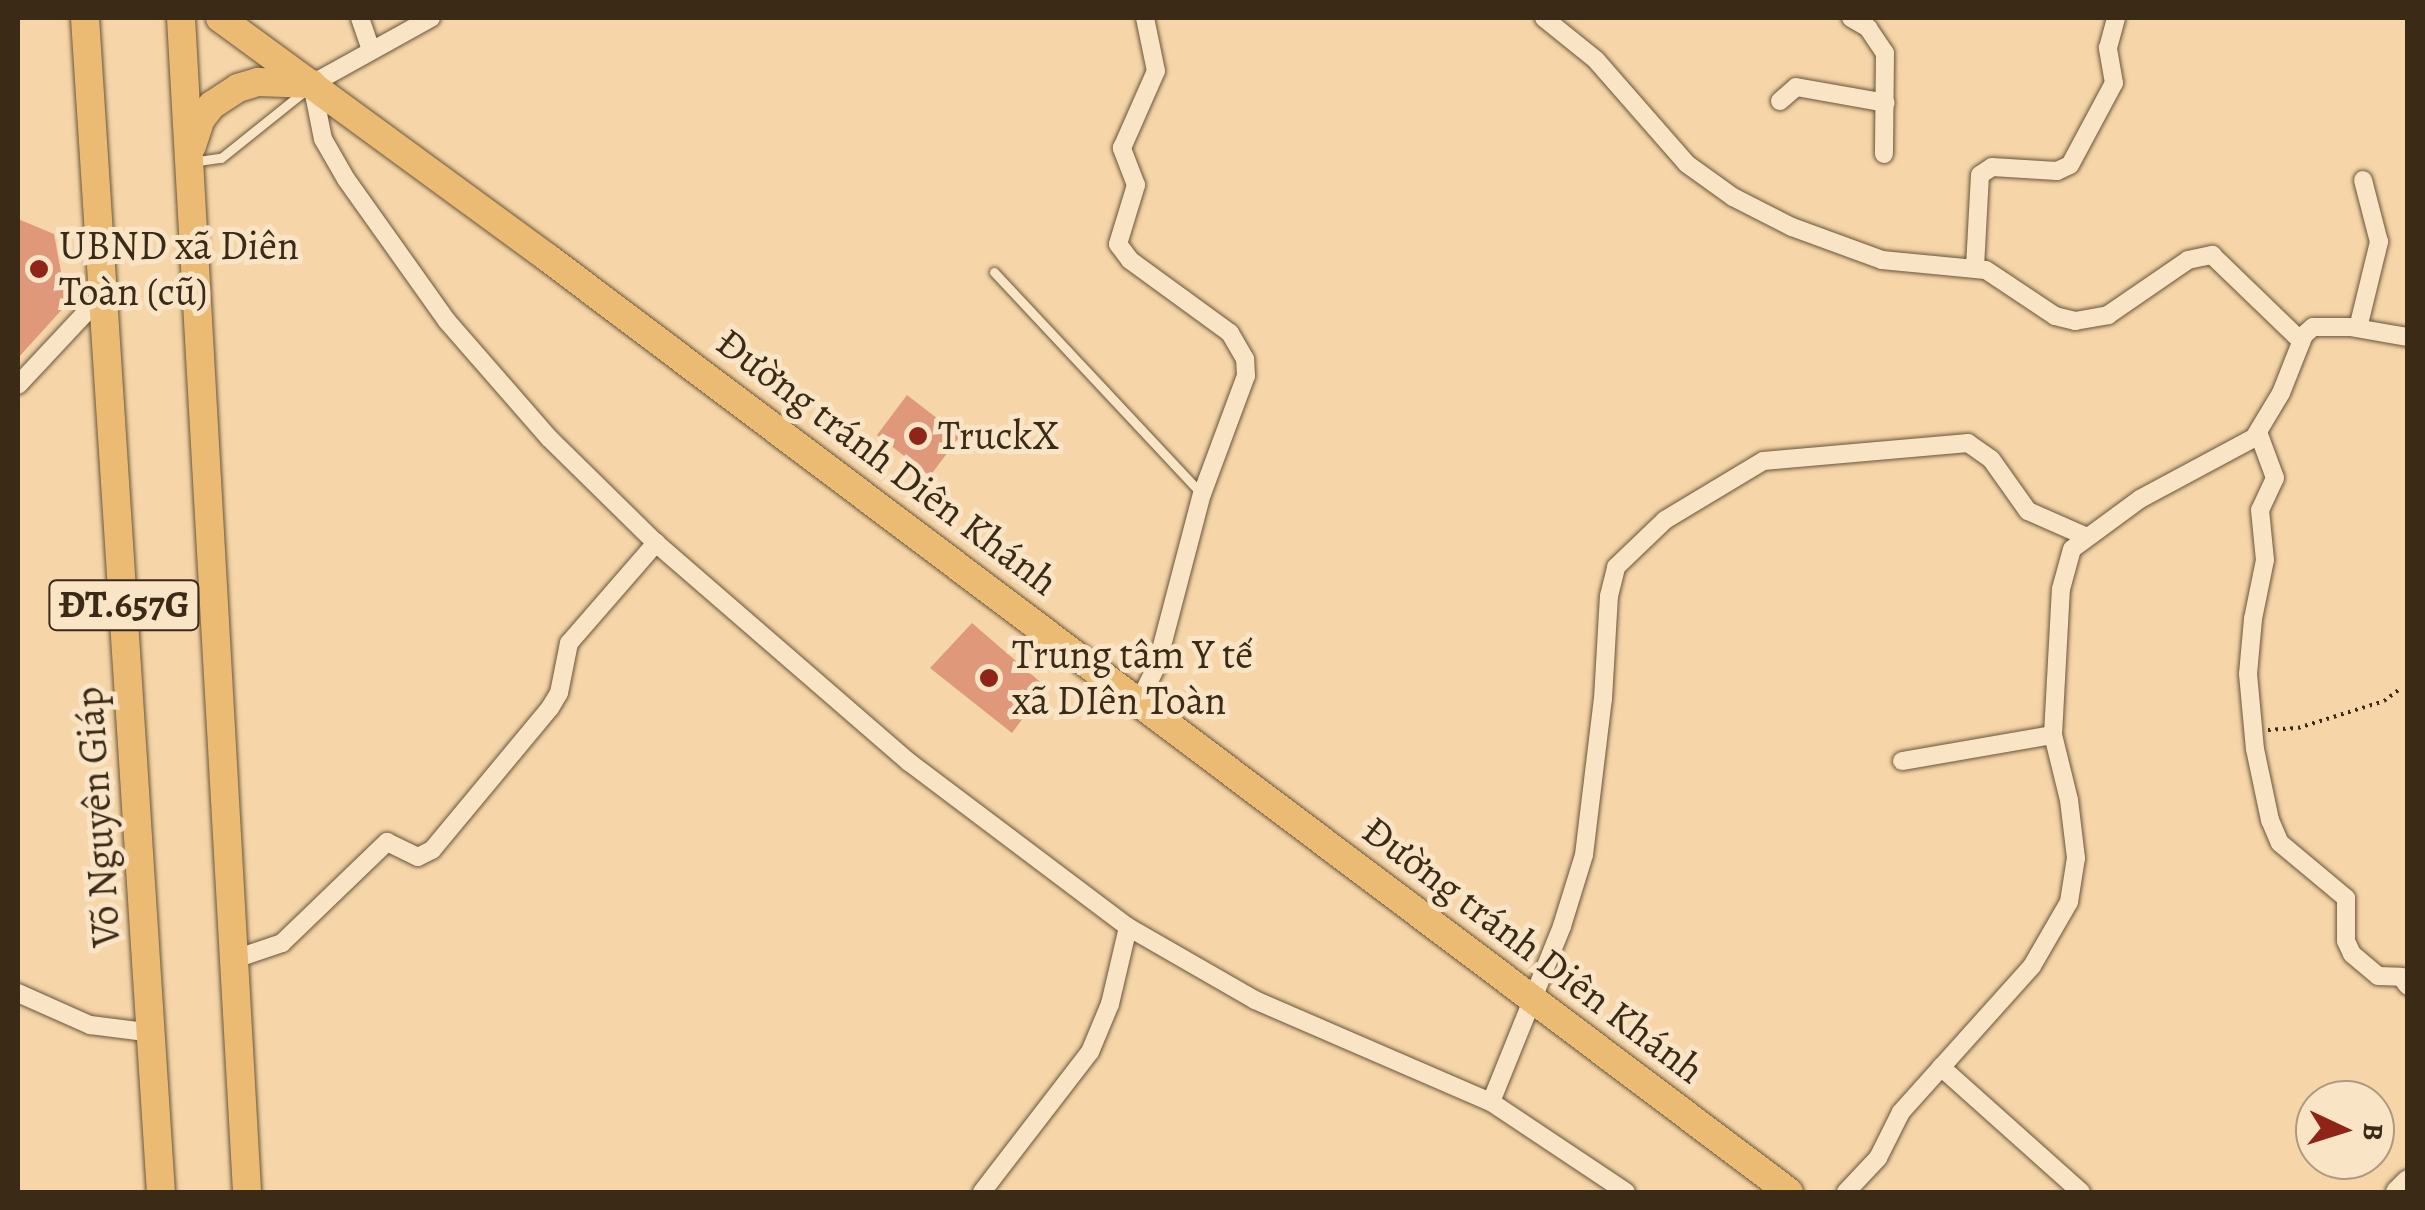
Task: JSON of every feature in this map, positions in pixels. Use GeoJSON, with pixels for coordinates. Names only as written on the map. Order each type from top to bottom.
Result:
{"type":"FeatureCollection","features":[{"type":"Feature","properties":{"kind":"main road","name":"Võ Nguyên Giáp"},"geometry":{"type":"LineString","coordinates":[[85,18],[161,1192]]}},
{"type":"Feature","properties":{"kind":"main road","name":"ĐT.657G"},"geometry":{"type":"LineString","coordinates":[[181,18],[247,1192]]}},
{"type":"Feature","properties":{"kind":"main road","name":"Đường tránh Diên Khánh"},"geometry":{"type":"LineString","coordinates":[[220,18],[1789,1192]]}},
{"type":"Feature","properties":{"kind":"main road"},"geometry":{"type":"LineString","coordinates":[[242,18],[274,57]]}},
{"type":"Feature","properties":{"kind":"main road"},"geometry":{"type":"LineString","coordinates":[[188,162],[201,119],[221,97],[258,82],[312,84]]}},
{"type":"Feature","properties":{"kind":"main road"},"geometry":{"type":"LineString","coordinates":[[2398,1192],[2408,1182]]}},
{"type":"Feature","properties":{"kind":"street"},"geometry":{"type":"LineString","coordinates":[[360,18],[372,50]]}},
{"type":"Feature","properties":{"kind":"street"},"geometry":{"type":"LineString","coordinates":[[431,18],[312,84],[323,138],[346,179],[447,321],[549,438],[656,543],[909,762],[1128,927],[1255,1000],[1491,1102],[1626,1192]]}},
{"type":"Feature","properties":{"kind":"street"},"geometry":{"type":"LineString","coordinates":[[1139,702],[1157,665],[1202,494],[1242,395],[1245,359],[1230,333],[1130,260],[1118,244],[1136,185],[1122,154],[1124,140],[1156,71],[1145,18]]}},
{"type":"Feature","properties":{"kind":"street"},"geometry":{"type":"LineString","coordinates":[[1544,18],[1596,60],[1687,164],[1733,197],[1792,227],[1882,260],[1975,267],[1996,274],[2054,316],[2075,322],[2108,315],[2188,260],[2212,255],[2301,342]]}},
{"type":"Feature","properties":{"kind":"street"},"geometry":{"type":"LineString","coordinates":[[1851,18],[1868,28],[1885,53],[1884,154]]}},
{"type":"Feature","properties":{"kind":"street"},"geometry":{"type":"LineString","coordinates":[[1975,267],[1982,171],[1992,167],[2057,172],[2070,164],[2114,84],[2108,48],[2116,18]]}},
{"type":"Feature","properties":{"kind":"street"},"geometry":{"type":"LineString","coordinates":[[1780,101],[1796,87],[1886,103]]}},
{"type":"Feature","properties":{"kind":"street"},"geometry":{"type":"LineString","coordinates":[[2358,328],[2379,242],[2363,180]]}},
{"type":"Feature","properties":{"kind":"street"},"geometry":{"type":"LineString","coordinates":[[18,385],[48,348],[104,293]]}},
{"type":"Feature","properties":{"kind":"street"},"geometry":{"type":"LineString","coordinates":[[1846,1192],[1878,1158],[1900,1112],[2032,966],[2070,902],[2076,858],[2069,800],[2053,735],[2064,567],[2084,536],[2140,499],[2238,449],[2258,432],[2282,392],[2301,342],[2313,327],[2358,328],[2408,337]]}},
{"type":"Feature","properties":{"kind":"street"},"geometry":{"type":"LineString","coordinates":[[2258,432],[2276,478],[2260,510],[2265,560],[2250,655],[2253,730],[2270,820],[2280,843],[2346,898],[2346,942],[2352,954],[2378,976],[2400,977],[2408,986]]}},
{"type":"Feature","properties":{"kind":"street"},"geometry":{"type":"LineString","coordinates":[[1491,1102],[1533,1002],[1584,855],[1603,698],[1609,596],[1616,567],[1665,520],[1763,461],[1968,443],[1991,459],[2028,511],[2084,536]]}},
{"type":"Feature","properties":{"kind":"street"},"geometry":{"type":"LineString","coordinates":[[232,960],[272,948],[292,936],[387,842],[418,857],[432,850],[550,708],[559,693],[569,642],[656,543]]}},
{"type":"Feature","properties":{"kind":"street"},"geometry":{"type":"LineString","coordinates":[[1902,761],[2053,735]]}},
{"type":"Feature","properties":{"kind":"street"},"geometry":{"type":"LineString","coordinates":[[982,1192],[1090,1052],[1110,1004],[1128,927]]}},
{"type":"Feature","properties":{"kind":"street"},"geometry":{"type":"LineString","coordinates":[[18,993],[90,1025],[152,1033]]}},
{"type":"Feature","properties":{"kind":"street"},"geometry":{"type":"LineString","coordinates":[[1941,1067],[2081,1192]]}},
{"type":"Feature","properties":{"kind":"lane"},"geometry":{"type":"LineString","coordinates":[[188,162],[221,158],[312,84]]}},
{"type":"Feature","properties":{"kind":"lane"},"geometry":{"type":"LineString","coordinates":[[994,272],[1202,494]]}},
{"type":"Feature","properties":{"kind":"path"},"geometry":{"type":"LineString","coordinates":[[2253,730],[2298,728],[2384,701],[2400,690]]}},
{"type":"Feature","properties":{"kind":"building","name":"UBND xã Diên Toàn (cũ)"},"geometry":{"type":"Polygon","coordinates":[[[18,219],[54,234],[67,304],[18,358],[18,219]]]}},
{"type":"Feature","properties":{"kind":"building","name":"TruckX"},"geometry":{"type":"Polygon","coordinates":[[[907,395],[960,436],[930,476],[877,435],[907,395]]]}},
{"type":"Feature","properties":{"kind":"building","name":"Trung tâm Y tế xã DIên Toàn"},"geometry":{"type":"Polygon","coordinates":[[[972,623],[1046,687],[1012,733],[930,668],[972,623]]]}},
{"type":"Feature","properties":{"kind":"place","name":"UBND xã Diên Toàn (cũ)"},"geometry":{"type":"Point","coordinates":[39,269]}},
{"type":"Feature","properties":{"kind":"place","name":"TruckX"},"geometry":{"type":"Point","coordinates":[918,436]}},
{"type":"Feature","properties":{"kind":"place","name":"Trung tâm Y tế xã DIên Toàn"},"geometry":{"type":"Point","coordinates":[989,678]}}]}
